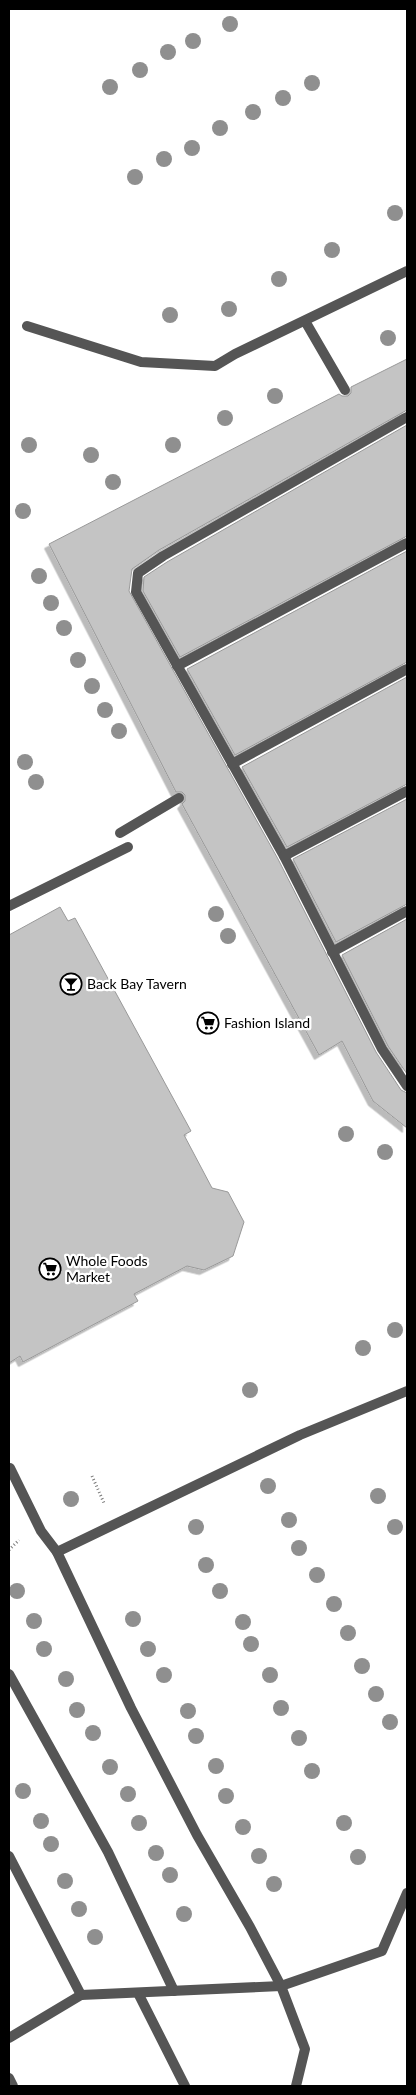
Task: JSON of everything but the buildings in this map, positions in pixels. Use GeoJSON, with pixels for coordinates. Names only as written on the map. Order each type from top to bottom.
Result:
{"type":"FeatureCollection","features":[{"type":"Feature","properties":{"kind":"lane"},"geometry":{"type":"LineString","coordinates":[[27,326],[141,362],[215,366],[235,354],[407,271]]}},
{"type":"Feature","properties":{"kind":"lane"},"geometry":{"type":"LineString","coordinates":[[305,321],[345,390]]}},
{"type":"Feature","properties":{"kind":"lane"},"geometry":{"type":"LineString","coordinates":[[407,417],[171,551],[138,573],[136,592],[284,856],[382,1049],[407,1086]]}},
{"type":"Feature","properties":{"kind":"lane"},"geometry":{"type":"LineString","coordinates":[[177,666],[407,543]]}},
{"type":"Feature","properties":{"kind":"lane"},"geometry":{"type":"LineString","coordinates":[[232,764],[407,669]]}},
{"type":"Feature","properties":{"kind":"lane"},"geometry":{"type":"LineString","coordinates":[[284,856],[407,791]]}},
{"type":"Feature","properties":{"kind":"lane"},"geometry":{"type":"LineString","coordinates":[[120,833],[179,798]]}},
{"type":"Feature","properties":{"kind":"lane"},"geometry":{"type":"LineString","coordinates":[[9,906],[128,846]]}},
{"type":"Feature","properties":{"kind":"lane"},"geometry":{"type":"LineString","coordinates":[[332,952],[407,911]]}},
{"type":"Feature","properties":{"kind":"lane"},"geometry":{"type":"LineString","coordinates":[[57,1552],[300,1435],[407,1391]]}},
{"type":"Feature","properties":{"kind":"lane"},"geometry":{"type":"LineString","coordinates":[[10,1468],[41,1531],[57,1552],[131,1708],[188,1818],[281,1986],[305,2049],[296,2086]]}},
{"type":"Feature","properties":{"kind":"lane"},"geometry":{"type":"LineString","coordinates":[[9,1674],[108,1852],[174,1991]]}},
{"type":"Feature","properties":{"kind":"lane"},"geometry":{"type":"LineString","coordinates":[[9,1856],[81,1995]]}},
{"type":"Feature","properties":{"kind":"lane"},"geometry":{"type":"LineString","coordinates":[[9,2038],[81,1995],[281,1986],[382,1951],[407,1893]]}},
{"type":"Feature","properties":{"kind":"lane"},"geometry":{"type":"LineString","coordinates":[[138,1993],[186,2086]]}},
{"type":"Feature","properties":{"kind":"lane"},"geometry":{"type":"LineString","coordinates":[[9,2078],[12,2086]]}},
{"type":"Feature","properties":{"kind":"place","name":"Back Bay Tavern"},"geometry":{"type":"Point","coordinates":[71,984]}},
{"type":"Feature","properties":{"kind":"place","name":"Fashion Island"},"geometry":{"type":"Point","coordinates":[208,1023]}},
{"type":"Feature","properties":{"kind":"place","name":"Whole Foods Market"},"geometry":{"type":"Point","coordinates":[50,1269]}}]}
